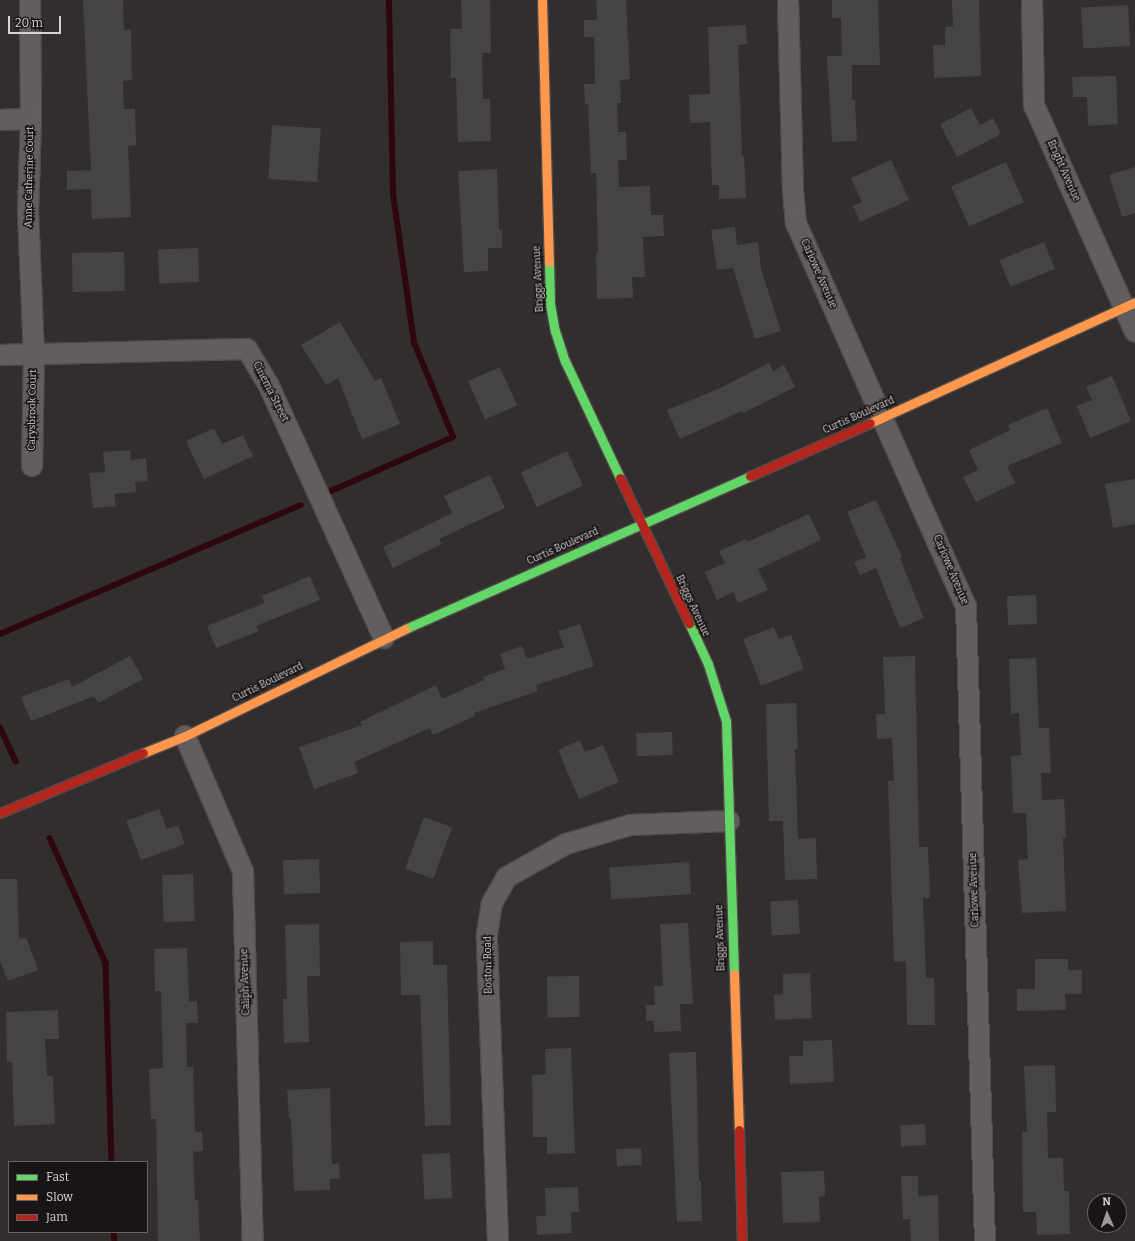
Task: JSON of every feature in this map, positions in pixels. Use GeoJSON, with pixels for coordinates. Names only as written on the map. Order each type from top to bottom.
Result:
{"type":"FeatureCollection","features":[{"type":"Feature","properties":{"kind":"street","name":"Anne Catherine Court"},"geometry":{"type":"LineString","coordinates":[[30,0],[31,119],[28,212],[34,354]]}},
{"type":"Feature","properties":{"kind":"street","name":"Briggs Avenue"},"geometry":{"type":"LineString","coordinates":[[542,0],[550,304],[555,331],[565,361],[708,664],[726,720],[742,1241]]}},
{"type":"Feature","properties":{"kind":"street","name":"Carlowe Avenue"},"geometry":{"type":"LineString","coordinates":[[788,0],[793,190],[796,223],[966,606],[985,1241]]}},
{"type":"Feature","properties":{"kind":"street","name":"Bright Avenue"},"geometry":{"type":"LineString","coordinates":[[1032,0],[1034,105],[1129,304],[1135,332]]}},
{"type":"Feature","properties":{"kind":"street"},"geometry":{"type":"LineString","coordinates":[[0,120],[31,119]]}},
{"type":"Feature","properties":{"kind":"street","name":"Curtis Boulevard"},"geometry":{"type":"LineString","coordinates":[[0,813],[185,736],[384,638],[883,417],[1129,304]]}},
{"type":"Feature","properties":{"kind":"street","name":"Cinema Street"},"geometry":{"type":"LineString","coordinates":[[0,355],[247,349],[269,386],[384,638]]}},
{"type":"Feature","properties":{"kind":"street","name":"Carysbrook Court"},"geometry":{"type":"LineString","coordinates":[[32,466],[34,354]]}},
{"type":"Feature","properties":{"kind":"street","name":"Caliph Avenue"},"geometry":{"type":"LineString","coordinates":[[185,736],[243,870],[253,1241]]}},
{"type":"Feature","properties":{"kind":"street","name":"Boston Road"},"geometry":{"type":"LineString","coordinates":[[498,1241],[487,934],[492,903],[507,877],[566,844],[630,825],[729,821]]}},
{"type":"Feature","properties":{"kind":"building"},"geometry":{"type":"Polygon","coordinates":[[[83,0],[123,0],[124,30],[131,30],[132,80],[123,81],[124,109],[135,109],[136,145],[128,146],[131,217],[92,219],[91,189],[67,190],[67,171],[91,170],[83,0]]]}},
{"type":"Feature","properties":{"kind":"building"},"geometry":{"type":"Polygon","coordinates":[[[461,0],[490,0],[491,53],[482,53],[483,99],[490,99],[491,141],[458,142],[456,78],[451,78],[450,29],[462,29],[461,0]]]}},
{"type":"Feature","properties":{"kind":"building"},"geometry":{"type":"Polygon","coordinates":[[[596,0],[626,0],[630,79],[620,80],[621,103],[617,103],[618,132],[626,132],[627,160],[618,160],[619,187],[650,186],[651,215],[663,215],[664,236],[643,237],[645,277],[632,277],[633,298],[597,299],[596,253],[598,253],[596,173],[591,173],[588,104],[585,104],[584,84],[595,84],[594,37],[584,37],[584,20],[597,20],[596,0]]]}},
{"type":"Feature","properties":{"kind":"building"},"geometry":{"type":"Polygon","coordinates":[[[832,0],[878,0],[880,65],[852,65],[852,100],[855,100],[857,141],[832,142],[827,56],[842,56],[841,18],[832,18],[832,0]]]}},
{"type":"Feature","properties":{"kind":"building"},"geometry":{"type":"Polygon","coordinates":[[[952,0],[979,0],[981,76],[934,78],[933,45],[945,45],[945,27],[953,26],[952,0]]]}},
{"type":"Feature","properties":{"kind":"building"},"geometry":{"type":"Polygon","coordinates":[[[1128,5],[1130,46],[1083,48],[1081,7],[1128,5]]]}},
{"type":"Feature","properties":{"kind":"building"},"geometry":{"type":"Polygon","coordinates":[[[746,25],[747,44],[738,45],[742,156],[744,156],[746,198],[719,199],[719,185],[712,185],[710,122],[690,123],[689,95],[710,94],[708,27],[746,25]]]}},
{"type":"Feature","properties":{"kind":"building"},"geometry":{"type":"Polygon","coordinates":[[[1116,76],[1118,124],[1088,126],[1087,97],[1073,97],[1072,77],[1116,76]]]}},
{"type":"Feature","properties":{"kind":"building"},"geometry":{"type":"Polygon","coordinates":[[[971,108],[980,125],[993,118],[1001,134],[957,157],[940,124],[971,108]]]}},
{"type":"Feature","properties":{"kind":"building"},"geometry":{"type":"Polygon","coordinates":[[[272,125],[321,128],[317,182],[268,179],[272,125]]]}},
{"type":"Feature","properties":{"kind":"building"},"geometry":{"type":"Polygon","coordinates":[[[891,160],[909,200],[860,222],[853,206],[862,202],[851,178],[891,160]]]}},
{"type":"Feature","properties":{"kind":"building"},"geometry":{"type":"Polygon","coordinates":[[[1006,162],[1024,202],[969,227],[951,186],[1006,162]]]}},
{"type":"Feature","properties":{"kind":"building"},"geometry":{"type":"Polygon","coordinates":[[[1135,167],[1135,213],[1122,217],[1109,175],[1135,167]]]}},
{"type":"Feature","properties":{"kind":"building"},"geometry":{"type":"Polygon","coordinates":[[[497,169],[499,230],[502,230],[502,248],[488,248],[488,271],[464,272],[458,171],[497,169]]]}},
{"type":"Feature","properties":{"kind":"building"},"geometry":{"type":"Polygon","coordinates":[[[735,227],[737,245],[758,242],[761,269],[781,331],[755,339],[733,268],[717,270],[711,230],[735,227]]]}},
{"type":"Feature","properties":{"kind":"building"},"geometry":{"type":"Polygon","coordinates":[[[1044,242],[1055,269],[1010,287],[999,260],[1044,242]]]}},
{"type":"Feature","properties":{"kind":"building"},"geometry":{"type":"Polygon","coordinates":[[[198,248],[199,282],[159,283],[158,249],[198,248]]]}},
{"type":"Feature","properties":{"kind":"building"},"geometry":{"type":"Polygon","coordinates":[[[124,252],[125,291],[73,292],[72,253],[124,252]]]}},
{"type":"Feature","properties":{"kind":"building"},"geometry":{"type":"Polygon","coordinates":[[[340,322],[375,381],[381,378],[400,424],[362,439],[338,378],[326,385],[301,345],[340,322]]]}},
{"type":"Feature","properties":{"kind":"building"},"geometry":{"type":"Polygon","coordinates":[[[769,363],[773,371],[784,365],[795,387],[743,413],[742,411],[680,439],[667,410],[718,389],[769,363]]]}},
{"type":"Feature","properties":{"kind":"building"},"geometry":{"type":"Polygon","coordinates":[[[500,367],[517,405],[485,420],[468,381],[500,367]]]}},
{"type":"Feature","properties":{"kind":"building"},"geometry":{"type":"Polygon","coordinates":[[[1112,376],[1131,421],[1090,438],[1077,406],[1092,400],[1086,387],[1112,376]]]}},
{"type":"Feature","properties":{"kind":"building"},"geometry":{"type":"Polygon","coordinates":[[[1047,408],[1062,443],[1007,466],[1015,483],[976,502],[963,477],[978,470],[969,450],[1010,430],[1008,425],[1047,408]]]}},
{"type":"Feature","properties":{"kind":"building"},"geometry":{"type":"Polygon","coordinates":[[[214,428],[222,444],[243,435],[253,456],[204,479],[186,441],[214,428]]]}},
{"type":"Feature","properties":{"kind":"building"},"geometry":{"type":"Polygon","coordinates":[[[130,450],[131,460],[146,458],[148,481],[135,482],[136,492],[114,494],[116,506],[93,508],[89,473],[105,472],[103,452],[130,450]]]}},
{"type":"Feature","properties":{"kind":"building"},"geometry":{"type":"Polygon","coordinates":[[[567,451],[583,485],[537,507],[521,473],[567,451]]]}},
{"type":"Feature","properties":{"kind":"building"},"geometry":{"type":"Polygon","coordinates":[[[490,475],[505,508],[439,539],[442,544],[393,568],[383,547],[452,513],[444,496],[490,475]]]}},
{"type":"Feature","properties":{"kind":"building"},"geometry":{"type":"Polygon","coordinates":[[[1135,479],[1135,524],[1113,528],[1105,484],[1135,479]]]}},
{"type":"Feature","properties":{"kind":"building"},"geometry":{"type":"Polygon","coordinates":[[[876,500],[902,557],[900,558],[924,618],[900,628],[876,568],[860,575],[854,562],[866,557],[847,512],[876,500]]]}},
{"type":"Feature","properties":{"kind":"building"},"geometry":{"type":"Polygon","coordinates":[[[809,514],[821,540],[758,569],[768,590],[738,603],[733,592],[717,600],[705,572],[725,563],[719,551],[746,539],[747,542],[809,514]]]}},
{"type":"Feature","properties":{"kind":"building"},"geometry":{"type":"Polygon","coordinates":[[[310,576],[320,600],[256,626],[259,631],[216,648],[207,626],[265,603],[262,596],[310,576]]]}},
{"type":"Feature","properties":{"kind":"building"},"geometry":{"type":"Polygon","coordinates":[[[1036,595],[1037,624],[1008,625],[1007,596],[1036,595]]]}},
{"type":"Feature","properties":{"kind":"building"},"geometry":{"type":"Polygon","coordinates":[[[580,624],[594,666],[536,685],[538,691],[474,713],[475,716],[433,735],[430,728],[354,762],[358,773],[314,789],[299,747],[362,725],[360,722],[436,685],[442,699],[484,680],[483,677],[505,669],[500,654],[522,646],[527,659],[564,647],[558,631],[580,624]]]}},
{"type":"Feature","properties":{"kind":"building"},"geometry":{"type":"Polygon","coordinates":[[[774,627],[779,639],[791,635],[804,669],[761,686],[743,639],[774,627]]]}},
{"type":"Feature","properties":{"kind":"building"},"geometry":{"type":"Polygon","coordinates":[[[130,656],[143,679],[98,703],[94,696],[31,721],[21,697],[69,679],[72,687],[130,656]]]}},
{"type":"Feature","properties":{"kind":"building"},"geometry":{"type":"Polygon","coordinates":[[[915,656],[919,847],[928,847],[930,898],[923,898],[926,978],[934,978],[935,1025],[907,1025],[906,961],[894,962],[888,781],[894,781],[892,738],[877,739],[876,714],[885,714],[883,657],[915,656]]]}},
{"type":"Feature","properties":{"kind":"building"},"geometry":{"type":"Polygon","coordinates":[[[1036,658],[1039,728],[1049,728],[1051,773],[1041,773],[1042,800],[1064,799],[1066,837],[1063,838],[1066,911],[1022,913],[1018,860],[1028,859],[1026,813],[1013,813],[1011,756],[1021,755],[1019,713],[1011,714],[1009,659],[1036,658]]]}},
{"type":"Feature","properties":{"kind":"building"},"geometry":{"type":"Polygon","coordinates":[[[796,703],[798,749],[795,749],[798,839],[816,838],[817,879],[785,880],[783,821],[769,821],[766,704],[796,703]]]}},
{"type":"Feature","properties":{"kind":"building"},"geometry":{"type":"Polygon","coordinates":[[[672,732],[673,755],[637,756],[636,733],[672,732]]]}},
{"type":"Feature","properties":{"kind":"building"},"geometry":{"type":"Polygon","coordinates":[[[580,740],[585,752],[603,745],[619,782],[579,799],[558,750],[580,740]]]}},
{"type":"Feature","properties":{"kind":"building"},"geometry":{"type":"Polygon","coordinates":[[[159,809],[167,829],[178,825],[185,844],[141,860],[126,821],[159,809]]]}},
{"type":"Feature","properties":{"kind":"building"},"geometry":{"type":"Polygon","coordinates":[[[424,817],[452,827],[433,879],[405,869],[424,817]]]}},
{"type":"Feature","properties":{"kind":"building"},"geometry":{"type":"Polygon","coordinates":[[[319,859],[320,893],[284,894],[283,860],[319,859]]]}},
{"type":"Feature","properties":{"kind":"building"},"geometry":{"type":"Polygon","coordinates":[[[689,862],[691,894],[611,900],[609,868],[689,862]]]}},
{"type":"Feature","properties":{"kind":"building"},"geometry":{"type":"Polygon","coordinates":[[[193,874],[195,921],[164,922],[162,875],[193,874]]]}},
{"type":"Feature","properties":{"kind":"building"},"geometry":{"type":"Polygon","coordinates":[[[0,879],[17,879],[19,939],[26,937],[38,970],[8,981],[0,961],[0,879]]]}},
{"type":"Feature","properties":{"kind":"building"},"geometry":{"type":"Polygon","coordinates":[[[798,900],[800,934],[772,935],[770,901],[798,900]]]}},
{"type":"Feature","properties":{"kind":"building"},"geometry":{"type":"Polygon","coordinates":[[[688,923],[693,1004],[680,1004],[681,1031],[654,1032],[654,1021],[646,1021],[646,1005],[655,1005],[654,986],[663,986],[660,924],[688,923]]]}},
{"type":"Feature","properties":{"kind":"building"},"geometry":{"type":"Polygon","coordinates":[[[319,924],[320,976],[307,976],[309,1042],[284,1043],[283,999],[287,999],[285,925],[319,924]]]}},
{"type":"Feature","properties":{"kind":"building"},"geometry":{"type":"Polygon","coordinates":[[[433,941],[433,965],[447,965],[451,1125],[425,1126],[420,995],[401,995],[400,942],[433,941]]]}},
{"type":"Feature","properties":{"kind":"building"},"geometry":{"type":"Polygon","coordinates":[[[187,948],[189,1002],[197,1001],[198,1023],[186,1023],[187,1067],[193,1067],[195,1132],[202,1132],[203,1151],[193,1152],[195,1200],[198,1200],[200,1241],[158,1241],[156,1119],[151,1119],[149,1069],[163,1068],[161,991],[155,991],[154,949],[187,948]]]}},
{"type":"Feature","properties":{"kind":"building"},"geometry":{"type":"Polygon","coordinates":[[[1035,959],[1068,959],[1068,970],[1082,970],[1082,994],[1065,994],[1066,1010],[1017,1011],[1017,989],[1035,989],[1035,959]]]}},
{"type":"Feature","properties":{"kind":"building"},"geometry":{"type":"Polygon","coordinates":[[[810,973],[812,1018],[775,1020],[774,995],[783,994],[783,974],[810,973]]]}},
{"type":"Feature","properties":{"kind":"building"},"geometry":{"type":"Polygon","coordinates":[[[579,976],[580,1017],[548,1018],[547,977],[579,976]]]}},
{"type":"Feature","properties":{"kind":"building"},"geometry":{"type":"Polygon","coordinates":[[[58,1010],[59,1039],[45,1039],[47,1076],[53,1076],[55,1124],[14,1126],[12,1062],[7,1062],[6,1012],[58,1010]]]}},
{"type":"Feature","properties":{"kind":"building"},"geometry":{"type":"Polygon","coordinates":[[[832,1040],[834,1082],[790,1084],[789,1056],[803,1056],[803,1041],[832,1040]]]}},
{"type":"Feature","properties":{"kind":"building"},"geometry":{"type":"Polygon","coordinates":[[[571,1048],[575,1153],[547,1154],[547,1137],[533,1137],[532,1075],[546,1074],[545,1049],[571,1048]]]}},
{"type":"Feature","properties":{"kind":"building"},"geometry":{"type":"Polygon","coordinates":[[[696,1052],[699,1181],[701,1181],[702,1221],[677,1222],[669,1053],[696,1052]]]}},
{"type":"Feature","properties":{"kind":"building"},"geometry":{"type":"Polygon","coordinates":[[[1055,1065],[1056,1112],[1047,1112],[1048,1158],[1063,1158],[1064,1191],[1069,1191],[1070,1234],[1037,1235],[1036,1212],[1023,1212],[1022,1132],[1027,1132],[1024,1066],[1055,1065]]]}},
{"type":"Feature","properties":{"kind":"building"},"geometry":{"type":"Polygon","coordinates":[[[330,1088],[332,1164],[339,1163],[340,1178],[330,1179],[330,1190],[294,1191],[291,1118],[289,1118],[287,1090],[330,1088]]]}},
{"type":"Feature","properties":{"kind":"building"},"geometry":{"type":"Polygon","coordinates":[[[925,1124],[926,1145],[901,1146],[900,1125],[925,1124]]]}},
{"type":"Feature","properties":{"kind":"building"},"geometry":{"type":"Polygon","coordinates":[[[641,1148],[642,1165],[617,1166],[616,1149],[641,1148]]]}},
{"type":"Feature","properties":{"kind":"building"},"geometry":{"type":"Polygon","coordinates":[[[450,1153],[452,1198],[424,1199],[422,1154],[450,1153]]]}},
{"type":"Feature","properties":{"kind":"building"},"geometry":{"type":"Polygon","coordinates":[[[824,1171],[825,1196],[819,1197],[820,1222],[783,1223],[781,1172],[824,1171]]]}},
{"type":"Feature","properties":{"kind":"building"},"geometry":{"type":"Polygon","coordinates":[[[901,1176],[918,1176],[918,1196],[938,1195],[939,1241],[911,1241],[910,1219],[903,1220],[901,1176]]]}},
{"type":"Feature","properties":{"kind":"building"},"geometry":{"type":"Polygon","coordinates":[[[578,1187],[579,1212],[571,1212],[572,1233],[537,1235],[536,1216],[546,1216],[545,1188],[578,1187]]]}},
{"type":"Feature","properties":{"kind":"waterway"},"geometry":{"type":"LineString","coordinates":[[331,491],[453,437],[414,343],[393,194],[389,0]]}},
{"type":"Feature","properties":{"kind":"waterway"},"geometry":{"type":"LineString","coordinates":[[0,634],[301,505]]}},
{"type":"Feature","properties":{"kind":"waterway"},"geometry":{"type":"LineString","coordinates":[[0,727],[16,761]]}},
{"type":"Feature","properties":{"kind":"waterway"},"geometry":{"type":"LineString","coordinates":[[50,838],[106,963],[112,1161]]}},
{"type":"Feature","properties":{"kind":"waterway"},"geometry":{"type":"LineString","coordinates":[[114,1233],[115,1241]]}},
{"type":"Feature","properties":{"kind":"traffic: fast"},"geometry":{"type":"LineString","coordinates":[[549,262],[550,304],[555,331],[565,361],[620,478]]}},
{"type":"Feature","properties":{"kind":"traffic: fast"},"geometry":{"type":"LineString","coordinates":[[405,629],[750,476]]}},
{"type":"Feature","properties":{"kind":"traffic: fast"},"geometry":{"type":"LineString","coordinates":[[689,623],[708,664],[726,721],[734,974]]}},
{"type":"Feature","properties":{"kind":"traffic: slow"},"geometry":{"type":"LineString","coordinates":[[542,0],[549,262]]}},
{"type":"Feature","properties":{"kind":"traffic: slow"},"geometry":{"type":"LineString","coordinates":[[870,423],[1135,302]]}},
{"type":"Feature","properties":{"kind":"traffic: slow"},"geometry":{"type":"LineString","coordinates":[[143,753],[185,736],[405,629]]}},
{"type":"Feature","properties":{"kind":"traffic: slow"},"geometry":{"type":"LineString","coordinates":[[734,974],[739,1130]]}},
{"type":"Feature","properties":{"kind":"traffic: jam"},"geometry":{"type":"LineString","coordinates":[[750,476],[870,423]]}},
{"type":"Feature","properties":{"kind":"traffic: jam"},"geometry":{"type":"LineString","coordinates":[[620,478],[689,623]]}},
{"type":"Feature","properties":{"kind":"traffic: jam"},"geometry":{"type":"LineString","coordinates":[[0,813],[143,753]]}},
{"type":"Feature","properties":{"kind":"traffic: jam"},"geometry":{"type":"LineString","coordinates":[[739,1130],[742,1241]]}}]}
